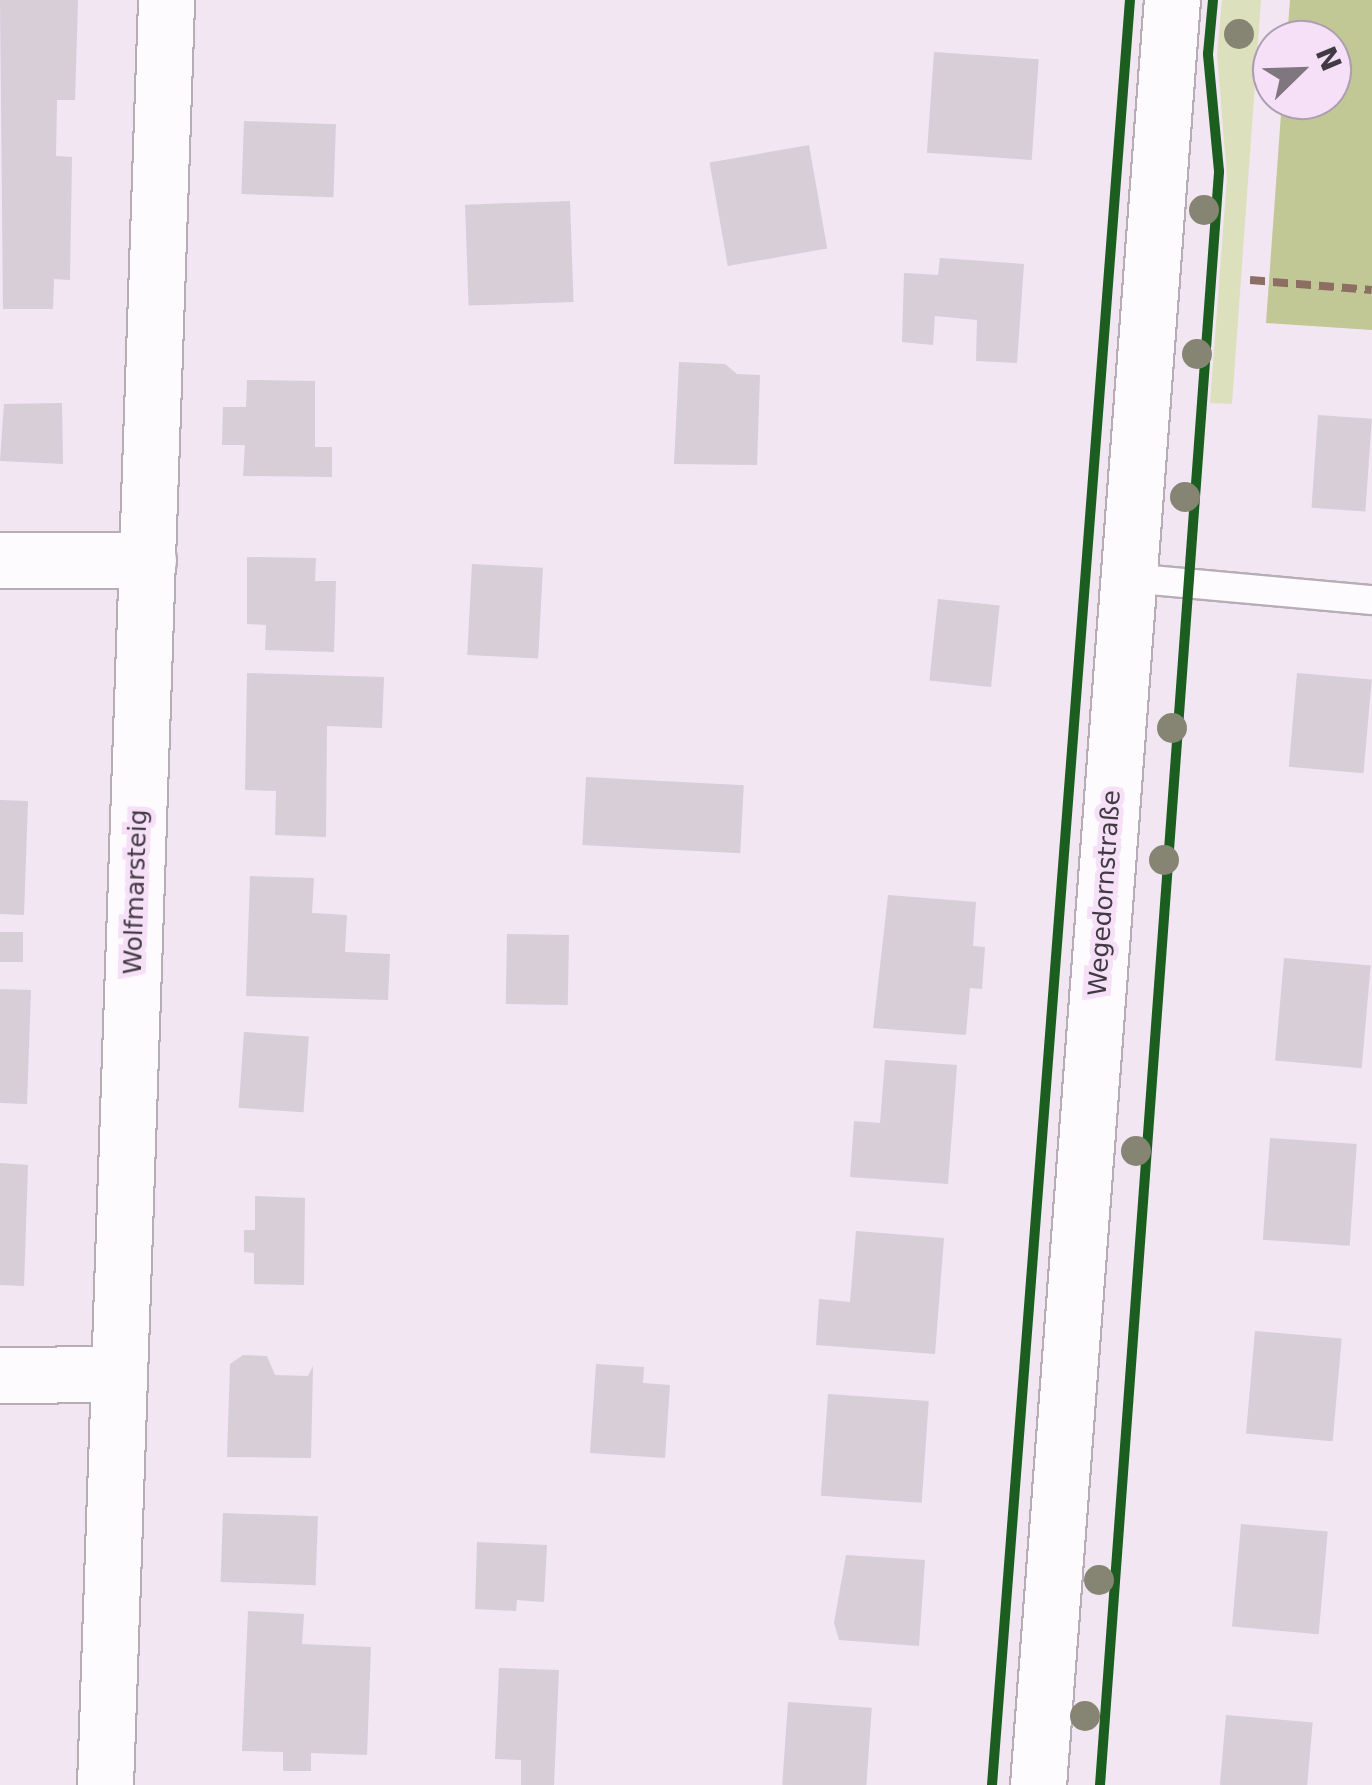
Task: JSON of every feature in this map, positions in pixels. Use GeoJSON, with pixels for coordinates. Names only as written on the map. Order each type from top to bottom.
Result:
{"type":"FeatureCollection","features":[{"type":"Feature","properties":{"kind":"street","name":"Wolfmarsteig"},"geometry":{"type":"LineString","coordinates":[[105,1785],[166,0]]}},
{"type":"Feature","properties":{"kind":"street","name":"Wegedornstraße"},"geometry":{"type":"LineString","coordinates":[[1038,1785],[1172,0]]}},
{"type":"Feature","properties":{"kind":"street"},"geometry":{"type":"LineString","coordinates":[[0,560],[148,560]]}},
{"type":"Feature","properties":{"kind":"street"},"geometry":{"type":"LineString","coordinates":[[0,1375],[118,1374]]}},
{"type":"Feature","properties":{"kind":"lane"},"geometry":{"type":"LineString","coordinates":[[1129,578],[1372,600]]}},
{"type":"Feature","properties":{"kind":"green space"},"geometry":{"type":"Polygon","coordinates":[[[1222,0],[1261,0],[1260,20],[1252,20],[1252,120],[1232,404],[1210,403],[1227,178],[1217,54],[1222,0]]]}},
{"type":"Feature","properties":{"kind":"green space"},"geometry":{"type":"Polygon","coordinates":[[[1290,0],[1372,0],[1372,330],[1266,323],[1281,120],[1352,120],[1352,20],[1288,20],[1290,0]]]}},
{"type":"Feature","properties":{"kind":"building"},"geometry":{"type":"Polygon","coordinates":[[[0,0],[78,0],[75,100],[57,100],[56,156],[72,157],[70,280],[54,279],[53,309],[3,309],[0,0]]]}},
{"type":"Feature","properties":{"kind":"building"},"geometry":{"type":"Polygon","coordinates":[[[934,52],[1039,59],[1032,160],[927,153],[934,52]]]}},
{"type":"Feature","properties":{"kind":"building"},"geometry":{"type":"Polygon","coordinates":[[[244,121],[336,124],[333,197],[241,194],[244,121]]]}},
{"type":"Feature","properties":{"kind":"building"},"geometry":{"type":"Polygon","coordinates":[[[809,145],[827,248],[728,266],[710,163],[809,145]]]}},
{"type":"Feature","properties":{"kind":"building"},"geometry":{"type":"Polygon","coordinates":[[[570,201],[574,302],[469,306],[465,205],[570,201]]]}},
{"type":"Feature","properties":{"kind":"building"},"geometry":{"type":"Polygon","coordinates":[[[940,258],[1024,264],[1017,363],[976,361],[977,320],[935,316],[933,345],[902,342],[904,273],[938,275],[940,258]]]}},
{"type":"Feature","properties":{"kind":"building"},"geometry":{"type":"Polygon","coordinates":[[[679,362],[725,364],[737,374],[760,375],[757,465],[674,464],[679,362]]]}},
{"type":"Feature","properties":{"kind":"building"},"geometry":{"type":"Polygon","coordinates":[[[247,380],[315,381],[315,447],[332,447],[332,477],[243,476],[245,445],[222,445],[223,407],[246,407],[247,380]]]}},
{"type":"Feature","properties":{"kind":"building"},"geometry":{"type":"Polygon","coordinates":[[[62,403],[63,464],[0,461],[4,404],[62,403]]]}},
{"type":"Feature","properties":{"kind":"building"},"geometry":{"type":"Polygon","coordinates":[[[1318,415],[1372,419],[1365,512],[1312,508],[1318,415]]]}},
{"type":"Feature","properties":{"kind":"building"},"geometry":{"type":"Polygon","coordinates":[[[247,557],[316,558],[315,581],[336,581],[334,652],[265,650],[266,625],[247,624],[247,557]]]}},
{"type":"Feature","properties":{"kind":"building"},"geometry":{"type":"Polygon","coordinates":[[[472,564],[543,568],[538,659],[467,655],[472,564]]]}},
{"type":"Feature","properties":{"kind":"building"},"geometry":{"type":"Polygon","coordinates":[[[938,599],[1000,605],[991,687],[929,681],[938,599]]]}},
{"type":"Feature","properties":{"kind":"building"},"geometry":{"type":"Polygon","coordinates":[[[247,673],[384,677],[382,728],[327,726],[326,837],[275,835],[276,791],[245,790],[247,673]]]}},
{"type":"Feature","properties":{"kind":"building"},"geometry":{"type":"Polygon","coordinates":[[[1297,673],[1372,680],[1364,773],[1289,767],[1297,673]]]}},
{"type":"Feature","properties":{"kind":"building"},"geometry":{"type":"Polygon","coordinates":[[[586,777],[744,785],[740,853],[582,845],[586,777]]]}},
{"type":"Feature","properties":{"kind":"building"},"geometry":{"type":"Polygon","coordinates":[[[0,800],[28,801],[24,915],[0,914],[0,800]]]}},
{"type":"Feature","properties":{"kind":"building"},"geometry":{"type":"Polygon","coordinates":[[[250,876],[314,878],[312,913],[347,915],[345,952],[390,954],[388,1000],[246,996],[250,876]]]}},
{"type":"Feature","properties":{"kind":"building"},"geometry":{"type":"Polygon","coordinates":[[[888,895],[976,902],[973,946],[985,947],[982,989],[970,988],[966,1035],[873,1028],[888,895]]]}},
{"type":"Feature","properties":{"kind":"building"},"geometry":{"type":"Polygon","coordinates":[[[0,932],[23,932],[23,962],[0,962],[0,932]]]}},
{"type":"Feature","properties":{"kind":"building"},"geometry":{"type":"Polygon","coordinates":[[[507,934],[569,935],[568,1005],[506,1004],[507,934]]]}},
{"type":"Feature","properties":{"kind":"building"},"geometry":{"type":"Polygon","coordinates":[[[1284,958],[1371,966],[1362,1068],[1275,1061],[1284,958]]]}},
{"type":"Feature","properties":{"kind":"building"},"geometry":{"type":"Polygon","coordinates":[[[0,989],[31,990],[27,1104],[0,1103],[0,989]]]}},
{"type":"Feature","properties":{"kind":"building"},"geometry":{"type":"Polygon","coordinates":[[[244,1032],[309,1037],[304,1112],[239,1108],[244,1032]]]}},
{"type":"Feature","properties":{"kind":"building"},"geometry":{"type":"Polygon","coordinates":[[[885,1060],[957,1065],[948,1184],[850,1177],[854,1121],[880,1123],[885,1060]]]}},
{"type":"Feature","properties":{"kind":"building"},"geometry":{"type":"Polygon","coordinates":[[[1270,1138],[1357,1144],[1350,1246],[1263,1240],[1270,1138]]]}},
{"type":"Feature","properties":{"kind":"building"},"geometry":{"type":"Polygon","coordinates":[[[0,1163],[28,1165],[24,1286],[0,1285],[0,1163]]]}},
{"type":"Feature","properties":{"kind":"building"},"geometry":{"type":"Polygon","coordinates":[[[255,1196],[305,1198],[304,1285],[254,1284],[254,1253],[244,1252],[244,1230],[255,1230],[255,1196]]]}},
{"type":"Feature","properties":{"kind":"building"},"geometry":{"type":"Polygon","coordinates":[[[856,1231],[944,1238],[935,1354],[816,1345],[819,1299],[850,1302],[856,1231]]]}},
{"type":"Feature","properties":{"kind":"building"},"geometry":{"type":"Polygon","coordinates":[[[1255,1331],[1342,1339],[1333,1441],[1246,1434],[1255,1331]]]}},
{"type":"Feature","properties":{"kind":"building"},"geometry":{"type":"Polygon","coordinates":[[[243,1355],[267,1356],[275,1375],[308,1376],[313,1366],[311,1458],[227,1457],[230,1364],[243,1355]]]}},
{"type":"Feature","properties":{"kind":"building"},"geometry":{"type":"Polygon","coordinates":[[[596,1364],[644,1367],[643,1383],[670,1385],[665,1458],[590,1453],[596,1364]]]}},
{"type":"Feature","properties":{"kind":"building"},"geometry":{"type":"Polygon","coordinates":[[[828,1394],[929,1401],[922,1503],[821,1496],[828,1394]]]}},
{"type":"Feature","properties":{"kind":"building"},"geometry":{"type":"Polygon","coordinates":[[[223,1513],[318,1516],[316,1585],[221,1582],[223,1513]]]}},
{"type":"Feature","properties":{"kind":"building"},"geometry":{"type":"Polygon","coordinates":[[[1241,1524],[1328,1532],[1319,1634],[1232,1627],[1241,1524]]]}},
{"type":"Feature","properties":{"kind":"building"},"geometry":{"type":"Polygon","coordinates":[[[477,1542],[547,1545],[544,1602],[517,1600],[516,1611],[475,1609],[477,1542]]]}},
{"type":"Feature","properties":{"kind":"building"},"geometry":{"type":"Polygon","coordinates":[[[846,1555],[925,1560],[919,1646],[839,1640],[834,1623],[846,1555]]]}},
{"type":"Feature","properties":{"kind":"building"},"geometry":{"type":"Polygon","coordinates":[[[248,1611],[304,1614],[302,1644],[371,1647],[367,1755],[311,1753],[311,1771],[283,1771],[283,1752],[242,1751],[248,1611]]]}},
{"type":"Feature","properties":{"kind":"building"},"geometry":{"type":"Polygon","coordinates":[[[499,1668],[559,1670],[554,1785],[521,1785],[521,1760],[495,1759],[499,1668]]]}},
{"type":"Feature","properties":{"kind":"building"},"geometry":{"type":"Polygon","coordinates":[[[788,1702],[872,1708],[866,1785],[782,1785],[788,1702]]]}},
{"type":"Feature","properties":{"kind":"building"},"geometry":{"type":"Polygon","coordinates":[[[1226,1715],[1313,1723],[1307,1785],[1220,1785],[1226,1715]]]}},
{"type":"Feature","properties":{"kind":"marked path"},"geometry":{"type":"LineString","coordinates":[[1250,280],[1372,290]]}},
{"type":"Feature","properties":{"kind":"cycle path"},"geometry":{"type":"LineString","coordinates":[[992,1785],[1130,0]]}},
{"type":"Feature","properties":{"kind":"cycle path"},"geometry":{"type":"LineString","coordinates":[[1100,1785],[1219,171],[1208,54],[1213,0]]}}]}
